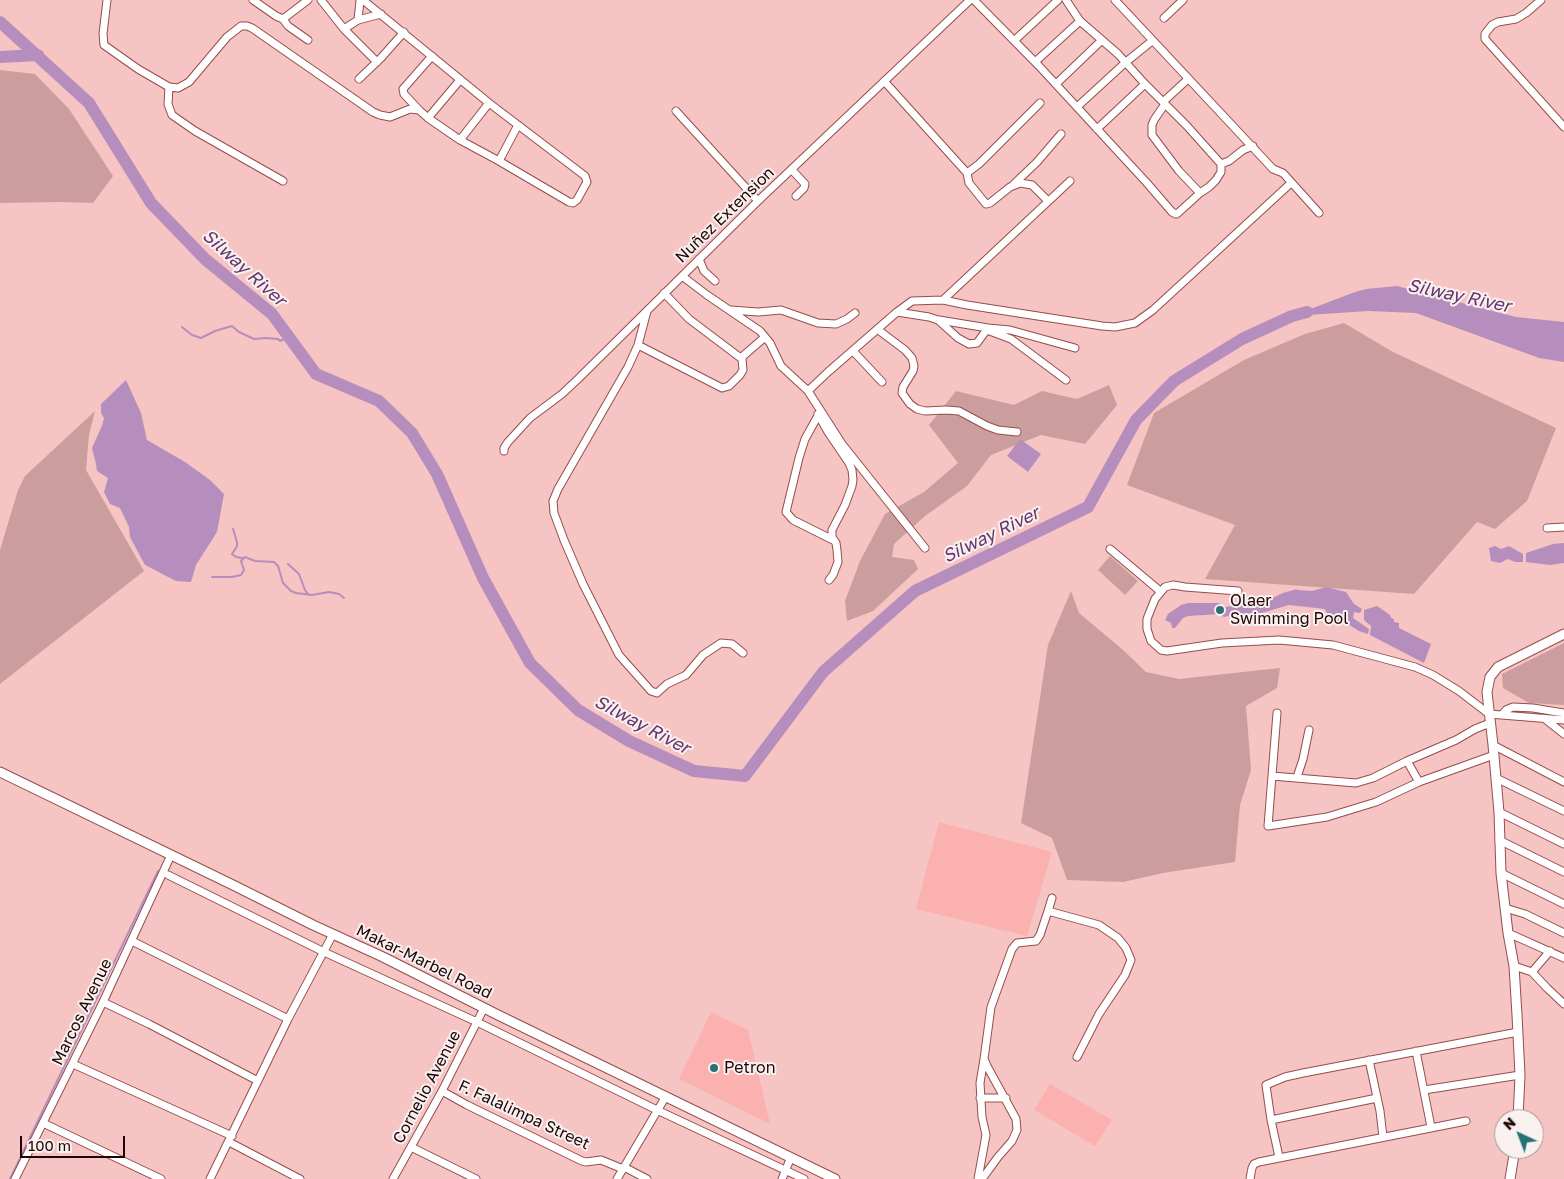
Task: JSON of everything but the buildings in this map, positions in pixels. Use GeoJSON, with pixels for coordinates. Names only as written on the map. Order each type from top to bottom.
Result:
{"type":"FeatureCollection","features":[{"type":"Feature","properties":{"kind":"main road"},"geometry":{"type":"LineString","coordinates":[[1518,1109],[1520,1075],[1514,966],[1501,873],[1499,812],[1486,692],[1490,677],[1504,664],[1564,634]]}},
{"type":"Feature","properties":{"kind":"main road","name":"Makar-Marbel Road"},"geometry":{"type":"LineString","coordinates":[[0,772],[383,957],[835,1179]]}},
{"type":"Feature","properties":{"kind":"main road"},"geometry":{"type":"LineString","coordinates":[[1510,1179],[1513,1159]]}},
{"type":"Feature","properties":{"kind":"street"},"geometry":{"type":"LineString","coordinates":[[107,0],[103,34],[104,45],[138,69],[169,87],[178,88],[189,82],[227,37],[241,26],[247,26],[380,115],[390,117],[410,109],[420,110]]}},
{"type":"Feature","properties":{"kind":"street"},"geometry":{"type":"LineString","coordinates":[[254,0],[283,19],[288,26],[308,40]]}},
{"type":"Feature","properties":{"kind":"street"},"geometry":{"type":"LineString","coordinates":[[283,19],[308,0]]}},
{"type":"Feature","properties":{"kind":"street"},"geometry":{"type":"LineString","coordinates":[[321,0],[344,29],[377,62]]}},
{"type":"Feature","properties":{"kind":"street"},"geometry":{"type":"LineString","coordinates":[[358,20],[362,0],[404,32],[488,103],[585,176],[587,182],[577,200],[570,203],[499,160],[460,140],[428,118],[404,94],[403,90],[432,56]]}},
{"type":"Feature","properties":{"kind":"street","name":"Nuñez Extension"},"geometry":{"type":"LineString","coordinates":[[504,451],[508,442],[530,418],[562,394],[578,379],[758,200],[792,170],[970,0]]}},
{"type":"Feature","properties":{"kind":"street"},"geometry":{"type":"LineString","coordinates":[[974,0],[1015,40],[1174,213],[1180,212],[1218,178],[1221,172],[1221,164],[1126,62],[1080,21],[1066,0]]}},
{"type":"Feature","properties":{"kind":"street"},"geometry":{"type":"LineString","coordinates":[[1015,40],[1058,0]]}},
{"type":"Feature","properties":{"kind":"street"},"geometry":{"type":"LineString","coordinates":[[1115,0],[1273,169],[1284,173],[1319,213]]}},
{"type":"Feature","properties":{"kind":"street"},"geometry":{"type":"LineString","coordinates":[[1164,18],[1183,0]]}},
{"type":"Feature","properties":{"kind":"street"},"geometry":{"type":"LineString","coordinates":[[1541,0],[1516,19],[1492,25],[1485,34],[1485,38],[1564,127]]}},
{"type":"Feature","properties":{"kind":"street"},"geometry":{"type":"LineString","coordinates":[[344,29],[358,20],[380,14]]}},
{"type":"Feature","properties":{"kind":"street"},"geometry":{"type":"LineString","coordinates":[[1035,62],[1080,21]]}},
{"type":"Feature","properties":{"kind":"street"},"geometry":{"type":"LineString","coordinates":[[359,79],[404,32]]}},
{"type":"Feature","properties":{"kind":"street"},"geometry":{"type":"LineString","coordinates":[[1056,84],[1102,40]]}},
{"type":"Feature","properties":{"kind":"street"},"geometry":{"type":"LineString","coordinates":[[1077,107],[1152,40]]}},
{"type":"Feature","properties":{"kind":"street"},"geometry":{"type":"LineString","coordinates":[[1188,79],[1164,103],[1152,124],[1152,135],[1179,171],[1200,193]]}},
{"type":"Feature","properties":{"kind":"street"},"geometry":{"type":"LineString","coordinates":[[428,118],[460,80]]}},
{"type":"Feature","properties":{"kind":"street"},"geometry":{"type":"LineString","coordinates":[[884,81],[967,173],[969,183],[986,204],[990,203],[1014,184],[1037,162],[1061,134]]}},
{"type":"Feature","properties":{"kind":"street"},"geometry":{"type":"LineString","coordinates":[[1097,129],[1145,84]]}},
{"type":"Feature","properties":{"kind":"street"},"geometry":{"type":"LineString","coordinates":[[169,87],[168,104],[172,115],[283,181]]}},
{"type":"Feature","properties":{"kind":"street"},"geometry":{"type":"LineString","coordinates":[[460,140],[488,103]]}},
{"type":"Feature","properties":{"kind":"street"},"geometry":{"type":"LineString","coordinates":[[967,173],[979,164],[1040,103]]}},
{"type":"Feature","properties":{"kind":"street"},"geometry":{"type":"LineString","coordinates":[[676,111],[758,200]]}},
{"type":"Feature","properties":{"kind":"street"},"geometry":{"type":"LineString","coordinates":[[499,160],[518,125]]}},
{"type":"Feature","properties":{"kind":"street"},"geometry":{"type":"LineString","coordinates":[[1221,164],[1252,146]]}},
{"type":"Feature","properties":{"kind":"street"},"geometry":{"type":"LineString","coordinates":[[792,170],[805,184],[804,188],[796,196]]}},
{"type":"Feature","properties":{"kind":"street"},"geometry":{"type":"LineString","coordinates":[[943,300],[1070,181]]}},
{"type":"Feature","properties":{"kind":"street"},"geometry":{"type":"LineString","coordinates":[[808,391],[877,329],[912,301],[943,300],[1102,326],[1115,327],[1135,323],[1153,310],[1291,183]]}},
{"type":"Feature","properties":{"kind":"street"},"geometry":{"type":"LineString","coordinates":[[1014,184],[1029,184],[1036,188],[1048,201]]}},
{"type":"Feature","properties":{"kind":"street"},"geometry":{"type":"LineString","coordinates":[[699,259],[704,270],[715,281]]}},
{"type":"Feature","properties":{"kind":"street"},"geometry":{"type":"LineString","coordinates":[[682,276],[760,331],[770,343],[782,366],[808,391],[842,444],[925,548]]}},
{"type":"Feature","properties":{"kind":"street"},"geometry":{"type":"LineString","coordinates":[[664,293],[690,319],[742,359]]}},
{"type":"Feature","properties":{"kind":"street"},"geometry":{"type":"LineString","coordinates":[[647,310],[638,345],[628,367],[558,489],[553,501],[554,513],[584,584],[619,654],[651,691],[657,693],[667,684],[686,675],[703,655],[721,643],[732,644],[743,653]]}},
{"type":"Feature","properties":{"kind":"street"},"geometry":{"type":"LineString","coordinates":[[729,310],[758,312],[781,310],[818,323],[836,324],[855,313]]}},
{"type":"Feature","properties":{"kind":"street"},"geometry":{"type":"LineString","coordinates":[[897,312],[988,329],[1010,330],[1075,348]]}},
{"type":"Feature","properties":{"kind":"street"},"geometry":{"type":"LineString","coordinates":[[938,320],[958,338],[969,344],[977,343],[988,329]]}},
{"type":"Feature","properties":{"kind":"street"},"geometry":{"type":"LineString","coordinates":[[877,329],[905,350],[912,358],[913,372],[903,387],[902,393],[910,404],[924,411],[959,411],[998,430],[1017,432]]}},
{"type":"Feature","properties":{"kind":"street"},"geometry":{"type":"LineString","coordinates":[[988,329],[1017,343],[1066,380]]}},
{"type":"Feature","properties":{"kind":"street"},"geometry":{"type":"LineString","coordinates":[[638,345],[722,388],[729,386],[740,375],[743,370],[742,359],[765,337]]}},
{"type":"Feature","properties":{"kind":"street"},"geometry":{"type":"LineString","coordinates":[[853,351],[882,382]]}},
{"type":"Feature","properties":{"kind":"street"},"geometry":{"type":"LineString","coordinates":[[820,412],[811,426],[803,446],[786,512],[793,520],[834,541]]}},
{"type":"Feature","properties":{"kind":"street"},"geometry":{"type":"LineString","coordinates":[[820,412],[824,426],[852,470],[853,480],[850,493],[831,534],[837,550],[838,562],[829,580]]}},
{"type":"Feature","properties":{"kind":"street"},"geometry":{"type":"LineString","coordinates":[[1547,528],[1564,527]]}},
{"type":"Feature","properties":{"kind":"street"},"geometry":{"type":"LineString","coordinates":[[1110,549],[1160,591]]}},
{"type":"Feature","properties":{"kind":"street"},"geometry":{"type":"LineString","coordinates":[[1238,591],[1173,585],[1164,587],[1152,605],[1147,619],[1146,629],[1150,641],[1161,650],[1166,651],[1222,643],[1279,640],[1333,645],[1415,667],[1433,675],[1459,691],[1490,719]]}},
{"type":"Feature","properties":{"kind":"street"},"geometry":{"type":"LineString","coordinates":[[1502,715],[1506,710],[1513,707],[1564,713]]}},
{"type":"Feature","properties":{"kind":"street"},"geometry":{"type":"LineString","coordinates":[[1277,714],[1269,815],[1277,824],[1327,817],[1376,802],[1419,782],[1494,755]]}},
{"type":"Feature","properties":{"kind":"street"},"geometry":{"type":"LineString","coordinates":[[1272,776],[1297,777],[1329,782],[1363,782],[1456,740],[1490,719],[1502,715],[1564,720]]}},
{"type":"Feature","properties":{"kind":"street"},"geometry":{"type":"LineString","coordinates":[[1544,719],[1564,734]]}},
{"type":"Feature","properties":{"kind":"street"},"geometry":{"type":"LineString","coordinates":[[1297,777],[1309,730]]}},
{"type":"Feature","properties":{"kind":"street"},"geometry":{"type":"LineString","coordinates":[[1493,745],[1564,781]]}},
{"type":"Feature","properties":{"kind":"street"},"geometry":{"type":"LineString","coordinates":[[1407,762],[1419,782]]}},
{"type":"Feature","properties":{"kind":"street"},"geometry":{"type":"LineString","coordinates":[[1496,778],[1564,811]]}},
{"type":"Feature","properties":{"kind":"street"},"geometry":{"type":"LineString","coordinates":[[1499,812],[1564,844]]}},
{"type":"Feature","properties":{"kind":"street"},"geometry":{"type":"LineString","coordinates":[[1499,840],[1564,872]]}},
{"type":"Feature","properties":{"kind":"street","name":"Marcos Avenue"},"geometry":{"type":"LineString","coordinates":[[16,1179],[103,1002],[171,855]]}},
{"type":"Feature","properties":{"kind":"street"},"geometry":{"type":"LineString","coordinates":[[1501,873],[1564,904]]}},
{"type":"Feature","properties":{"kind":"street"},"geometry":{"type":"LineString","coordinates":[[168,875],[324,952],[477,1022],[804,1179]]}},
{"type":"Feature","properties":{"kind":"street"},"geometry":{"type":"LineString","coordinates":[[978,1179],[986,1136],[980,1098],[980,1083],[991,1007],[1012,949],[1017,943],[1036,941],[1040,935],[1052,898]]}},
{"type":"Feature","properties":{"kind":"street"},"geometry":{"type":"LineString","coordinates":[[1505,908],[1525,914],[1564,933]]}},
{"type":"Feature","properties":{"kind":"street"},"geometry":{"type":"LineString","coordinates":[[1048,911],[1099,925],[1118,938],[1126,948],[1131,960],[1126,975],[1099,1014],[1077,1057]]}},
{"type":"Feature","properties":{"kind":"street"},"geometry":{"type":"LineString","coordinates":[[1508,933],[1564,958]]}},
{"type":"Feature","properties":{"kind":"street"},"geometry":{"type":"LineString","coordinates":[[210,1179],[288,1019],[333,934]]}},
{"type":"Feature","properties":{"kind":"street"},"geometry":{"type":"LineString","coordinates":[[132,941],[288,1019]]}},
{"type":"Feature","properties":{"kind":"street"},"geometry":{"type":"LineString","coordinates":[[1532,972],[1550,951]]}},
{"type":"Feature","properties":{"kind":"street"},"geometry":{"type":"LineString","coordinates":[[1514,966],[1532,972],[1564,1004]]}},
{"type":"Feature","properties":{"kind":"street"},"geometry":{"type":"LineString","coordinates":[[103,1002],[258,1081]]}},
{"type":"Feature","properties":{"kind":"street","name":"Cornelio Avenue"},"geometry":{"type":"LineString","coordinates":[[393,1179],[442,1091],[484,1008]]}},
{"type":"Feature","properties":{"kind":"street"},"geometry":{"type":"LineString","coordinates":[[1279,1156],[1266,1085],[1303,1072],[1518,1032]]}},
{"type":"Feature","properties":{"kind":"street"},"geometry":{"type":"LineString","coordinates":[[1416,1051],[1431,1127]]}},
{"type":"Feature","properties":{"kind":"street"},"geometry":{"type":"LineString","coordinates":[[982,1179],[1015,1136],[1017,1130],[1016,1119],[984,1058]]}},
{"type":"Feature","properties":{"kind":"street"},"geometry":{"type":"LineString","coordinates":[[1369,1060],[1383,1137]]}},
{"type":"Feature","properties":{"kind":"street"},"geometry":{"type":"LineString","coordinates":[[73,1064],[231,1139],[300,1179]]}},
{"type":"Feature","properties":{"kind":"street"},"geometry":{"type":"LineString","coordinates":[[1424,1090],[1520,1075]]}},
{"type":"Feature","properties":{"kind":"street","name":"F. Falalimpa Street"},"geometry":{"type":"LineString","coordinates":[[442,1091],[466,1105],[582,1161],[602,1160],[647,1179]]}},
{"type":"Feature","properties":{"kind":"street"},"geometry":{"type":"LineString","coordinates":[[617,1179],[666,1096]]}},
{"type":"Feature","properties":{"kind":"street"},"geometry":{"type":"LineString","coordinates":[[980,1098],[1006,1098]]}},
{"type":"Feature","properties":{"kind":"street"},"geometry":{"type":"LineString","coordinates":[[1271,1120],[1377,1098]]}},
{"type":"Feature","properties":{"kind":"street"},"geometry":{"type":"LineString","coordinates":[[1250,1179],[1254,1164],[1279,1156],[1466,1121]]}},
{"type":"Feature","properties":{"kind":"street"},"geometry":{"type":"LineString","coordinates":[[43,1124],[161,1179]]}},
{"type":"Feature","properties":{"kind":"street"},"geometry":{"type":"LineString","coordinates":[[411,1147],[476,1179]]}},
{"type":"Feature","properties":{"kind":"street"},"geometry":{"type":"LineString","coordinates":[[782,1179],[791,1157]]}},
{"type":"Feature","properties":{"kind":"shaded area"},"geometry":{"type":"Polygon","coordinates":[[[0,70],[35,74],[69,109],[113,176],[93,203],[0,203],[0,70]]]}},
{"type":"Feature","properties":{"kind":"shaded area"},"geometry":{"type":"Polygon","coordinates":[[[1397,286],[1516,317],[1564,322],[1564,362],[1539,358],[1416,313],[1368,311],[1292,316],[1355,292],[1397,286]]]}},
{"type":"Feature","properties":{"kind":"shaded area"},"geometry":{"type":"Polygon","coordinates":[[[1344,323],[1393,352],[1556,428],[1527,501],[1495,529],[1477,522],[1414,594],[1205,579],[1235,525],[1127,485],[1154,413],[1244,360],[1305,334],[1344,323]]]}},
{"type":"Feature","properties":{"kind":"shaded area"},"geometry":{"type":"Polygon","coordinates":[[[126,380],[141,413],[147,440],[185,462],[210,480],[224,494],[217,532],[196,565],[191,582],[176,581],[145,565],[130,537],[129,527],[120,508],[110,504],[104,492],[108,478],[97,471],[92,448],[104,418],[101,413],[101,404],[126,380]]]}},
{"type":"Feature","properties":{"kind":"shaded area"},"geometry":{"type":"Polygon","coordinates":[[[1109,385],[1117,405],[1085,444],[1041,435],[991,455],[967,486],[925,516],[894,544],[892,557],[914,560],[918,569],[873,611],[847,621],[845,601],[860,561],[885,514],[924,492],[958,463],[929,425],[956,391],[1014,405],[1042,391],[1077,399],[1109,385]]]}},
{"type":"Feature","properties":{"kind":"shaded area"},"geometry":{"type":"Polygon","coordinates":[[[95,411],[89,435],[86,470],[144,571],[0,684],[0,550],[18,490],[25,476],[95,411]]]}},
{"type":"Feature","properties":{"kind":"shaded area"},"geometry":{"type":"Polygon","coordinates":[[[1020,439],[1041,454],[1028,472],[1007,456],[1020,439]]]}},
{"type":"Feature","properties":{"kind":"shaded area"},"geometry":{"type":"Polygon","coordinates":[[[1564,543],[1564,563],[1550,565],[1526,562],[1526,553],[1553,544],[1564,543]]]}},
{"type":"Feature","properties":{"kind":"shaded area"},"geometry":{"type":"Polygon","coordinates":[[[1495,546],[1501,549],[1509,546],[1523,554],[1523,562],[1515,562],[1508,559],[1500,563],[1491,561],[1489,548],[1495,546]]]}},
{"type":"Feature","properties":{"kind":"shaded area"},"geometry":{"type":"Polygon","coordinates":[[[1110,556],[1138,581],[1125,595],[1098,570],[1110,556]]]}},
{"type":"Feature","properties":{"kind":"shaded area","name":"Olaer Swimming Pool"},"geometry":{"type":"Polygon","coordinates":[[[1326,587],[1346,592],[1354,604],[1362,609],[1360,613],[1354,612],[1353,618],[1369,629],[1368,634],[1330,619],[1325,609],[1289,605],[1237,620],[1220,614],[1188,616],[1183,618],[1175,628],[1172,628],[1171,623],[1165,620],[1168,614],[1181,605],[1188,603],[1219,603],[1225,607],[1266,601],[1297,589],[1312,591],[1326,587]]]}},
{"type":"Feature","properties":{"kind":"shaded area"},"geometry":{"type":"Polygon","coordinates":[[[1071,591],[1079,613],[1146,672],[1179,679],[1280,668],[1277,688],[1246,706],[1251,770],[1240,805],[1235,862],[1163,873],[1123,882],[1067,880],[1052,838],[1021,823],[1048,645],[1071,591]]]}},
{"type":"Feature","properties":{"kind":"shaded area","name":"Olaer Swimming Pool"},"geometry":{"type":"Polygon","coordinates":[[[1377,606],[1390,615],[1394,622],[1399,623],[1399,628],[1431,644],[1424,663],[1370,635],[1371,626],[1364,620],[1364,610],[1377,606]]]}},
{"type":"Feature","properties":{"kind":"shaded area"},"geometry":{"type":"Polygon","coordinates":[[[1564,643],[1564,705],[1529,703],[1503,688],[1502,674],[1564,643]]]}},
{"type":"Feature","properties":{"kind":"shaded area"},"geometry":{"type":"Polygon","coordinates":[[[939,822],[1052,852],[1027,936],[916,909],[939,822]]]}},
{"type":"Feature","properties":{"kind":"shaded area"},"geometry":{"type":"Polygon","coordinates":[[[711,1012],[748,1030],[770,1124],[679,1079],[711,1012]]]}},
{"type":"Feature","properties":{"kind":"shaded area"},"geometry":{"type":"Polygon","coordinates":[[[1050,1084],[1112,1120],[1095,1146],[1034,1110],[1050,1084]]]}},
{"type":"Feature","properties":{"kind":"waterway","name":"Silway River"},"geometry":{"type":"LineString","coordinates":[[0,22],[89,103],[151,203],[205,259],[272,314],[316,374],[379,401],[412,433],[437,474],[483,578],[530,663],[578,710],[629,741],[694,771],[745,776],[823,672],[915,591],[1088,507],[1136,420],[1174,381],[1242,339],[1292,316],[1307,312]]}},
{"type":"Feature","properties":{"kind":"waterway"},"geometry":{"type":"LineString","coordinates":[[0,57],[38,55]]}},
{"type":"Feature","properties":{"kind":"waterway"},"geometry":{"type":"LineString","coordinates":[[182,327],[192,335],[201,338],[232,326],[239,332],[254,339],[266,338],[278,339],[280,341],[290,332]]}},
{"type":"Feature","properties":{"kind":"waterway"},"geometry":{"type":"LineString","coordinates":[[233,529],[237,546],[232,554],[242,558]]}},
{"type":"Feature","properties":{"kind":"waterway"},"geometry":{"type":"LineString","coordinates":[[212,577],[241,575],[244,570],[241,561],[245,557],[255,561],[274,562],[278,566],[283,583],[291,591],[312,595],[329,592],[339,594],[344,598]]}},
{"type":"Feature","properties":{"kind":"waterway"},"geometry":{"type":"LineString","coordinates":[[288,564],[299,574],[308,594]]}},
{"type":"Feature","properties":{"kind":"waterway"},"geometry":{"type":"LineString","coordinates":[[10,1179],[158,871]]}},
{"type":"Feature","properties":{"kind":"place","name":"Olaer Swimming Pool"},"geometry":{"type":"Point","coordinates":[1220,610]}},
{"type":"Feature","properties":{"kind":"place","name":"Petron"},"geometry":{"type":"Point","coordinates":[714,1068]}}]}
